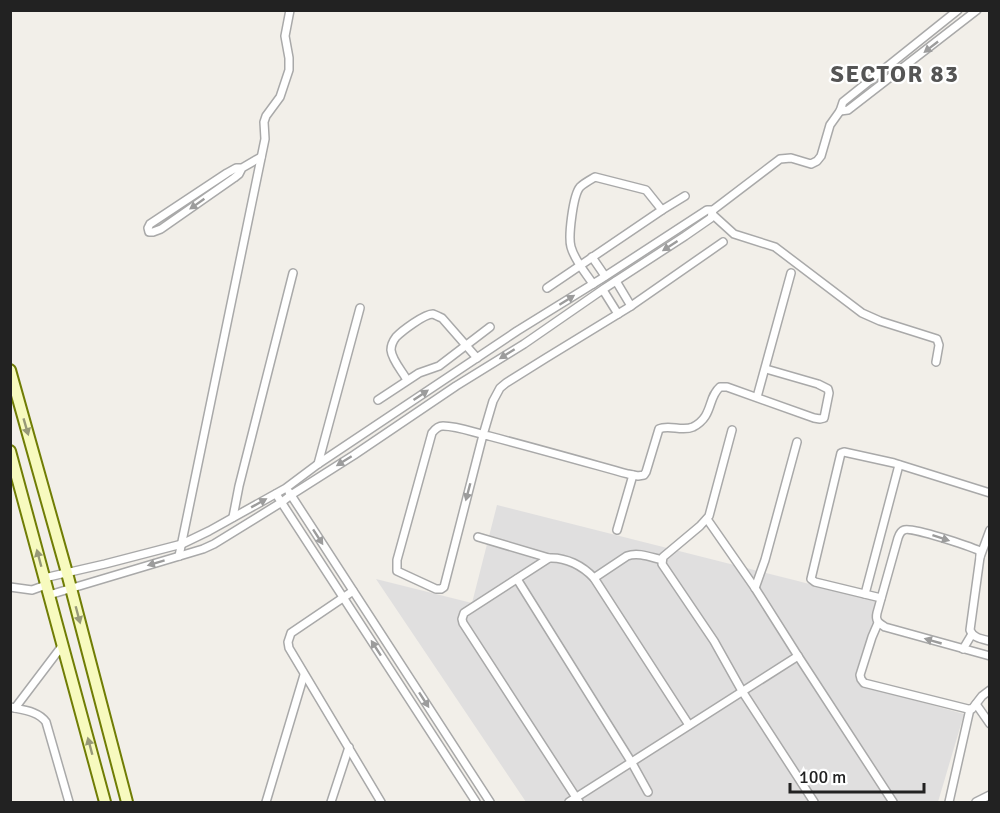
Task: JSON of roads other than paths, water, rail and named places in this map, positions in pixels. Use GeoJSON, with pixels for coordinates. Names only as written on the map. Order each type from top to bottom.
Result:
{"type":"FeatureCollection","features":[{"type":"Feature","properties":{"kind":"street"},"geometry":{"type":"LineString","coordinates":[[179,556],[266,134],[264,120],[280,97],[289,70],[289,54],[285,36],[290,10]]}},
{"type":"Feature","properties":{"kind":"street"},"geometry":{"type":"LineString","coordinates":[[47,586],[71,589],[209,546],[282,502],[685,237],[711,218],[713,212],[780,159],[790,158],[810,164],[817,160],[821,156],[830,125],[840,111],[843,102],[958,10]]}},
{"type":"Feature","properties":{"kind":"street"},"geometry":{"type":"LineString","coordinates":[[840,111],[848,110],[858,103],[977,10]]}},
{"type":"Feature","properties":{"kind":"street"},"geometry":{"type":"LineString","coordinates":[[242,168],[234,178],[161,229],[149,232],[150,224],[227,173],[236,168],[242,168],[261,157]]}},
{"type":"Feature","properties":{"kind":"street"},"geometry":{"type":"LineString","coordinates":[[593,284],[571,248],[570,234],[576,194],[580,187],[595,177],[644,189],[650,193],[662,210]]}},
{"type":"Feature","properties":{"kind":"street"},"geometry":{"type":"LineString","coordinates":[[547,288],[685,196]]}},
{"type":"Feature","properties":{"kind":"street"},"geometry":{"type":"LineString","coordinates":[[10,588],[32,590],[47,586],[67,573],[182,544],[209,531],[286,488],[318,464],[517,331],[707,210],[713,212],[734,234],[774,247],[862,313],[937,339],[939,345],[936,362]]}},
{"type":"Feature","properties":{"kind":"street"},"geometry":{"type":"LineString","coordinates":[[723,242],[631,306],[500,388],[493,401],[483,435],[444,586],[436,589],[398,573],[397,560],[434,430],[442,426],[452,427],[483,435],[633,475],[641,476],[645,474],[659,429],[664,427],[687,429],[694,426],[707,416],[718,388],[727,387],[814,418],[825,417],[828,389],[766,369]]}},
{"type":"Feature","properties":{"kind":"street"},"geometry":{"type":"LineString","coordinates":[[592,257],[605,276]]}},
{"type":"Feature","properties":{"kind":"street"},"geometry":{"type":"LineString","coordinates":[[233,517],[294,273]]}},
{"type":"Feature","properties":{"kind":"street"},"geometry":{"type":"LineString","coordinates":[[757,397],[791,273]]}},
{"type":"Feature","properties":{"kind":"street"},"geometry":{"type":"LineString","coordinates":[[616,281],[631,306]]}},
{"type":"Feature","properties":{"kind":"street"},"geometry":{"type":"LineString","coordinates":[[603,290],[618,314]]}},
{"type":"Feature","properties":{"kind":"street"},"geometry":{"type":"LineString","coordinates":[[318,464],[360,308]]}},
{"type":"Feature","properties":{"kind":"street"},"geometry":{"type":"LineString","coordinates":[[407,380],[392,355],[392,347],[396,337],[402,332],[433,314],[442,318],[477,358]]}},
{"type":"Feature","properties":{"kind":"street"},"geometry":{"type":"LineString","coordinates":[[378,400],[419,373],[439,366],[490,327]]}},
{"type":"Feature","properties":{"kind":"street"},"geometry":{"type":"LineString","coordinates":[[517,331],[524,344]]}},
{"type":"Feature","properties":{"kind":"street"},"geometry":{"type":"LineString","coordinates":[[10,370],[67,573],[127,802]]}},
{"type":"Feature","properties":{"kind":"street"},"geometry":{"type":"LineString","coordinates":[[732,430],[707,519],[663,557],[663,566],[714,641],[742,692],[814,802]]}},
{"type":"Feature","properties":{"kind":"street"},"geometry":{"type":"LineString","coordinates":[[755,588],[765,560],[797,442]]}},
{"type":"Feature","properties":{"kind":"street"},"geometry":{"type":"LineString","coordinates":[[10,452],[105,802]]}},
{"type":"Feature","properties":{"kind":"street"},"geometry":{"type":"LineString","coordinates":[[881,598],[815,582],[811,578],[841,453],[899,465],[990,493]]}},
{"type":"Feature","properties":{"kind":"street"},"geometry":{"type":"LineString","coordinates":[[865,594],[899,465]]}},
{"type":"Feature","properties":{"kind":"street"},"geometry":{"type":"LineString","coordinates":[[617,530],[633,475]]}},
{"type":"Feature","properties":{"kind":"street"},"geometry":{"type":"LineString","coordinates":[[286,488],[490,802]]}},
{"type":"Feature","properties":{"kind":"street"},"geometry":{"type":"LineString","coordinates":[[276,494],[476,802]]}},
{"type":"Feature","properties":{"kind":"street"},"geometry":{"type":"LineString","coordinates":[[707,519],[755,588],[893,802]]}},
{"type":"Feature","properties":{"kind":"street"},"geometry":{"type":"LineString","coordinates":[[970,709],[869,685],[862,681],[860,675],[878,623],[876,617],[898,538],[905,529],[922,532],[977,550],[981,554],[980,557]]}},
{"type":"Feature","properties":{"kind":"street"},"geometry":{"type":"LineString","coordinates":[[990,530],[980,557],[970,627],[972,634],[976,637],[990,641]]}},
{"type":"Feature","properties":{"kind":"street"},"geometry":{"type":"LineString","coordinates":[[478,537],[549,558],[557,558],[587,570],[690,725]]}},
{"type":"Feature","properties":{"kind":"street"},"geometry":{"type":"LineString","coordinates":[[594,578],[632,555],[638,554],[662,560]]}},
{"type":"Feature","properties":{"kind":"street"},"geometry":{"type":"LineString","coordinates":[[549,558],[464,613],[462,620],[578,800]]}},
{"type":"Feature","properties":{"kind":"street"},"geometry":{"type":"LineString","coordinates":[[517,579],[648,792]]}},
{"type":"Feature","properties":{"kind":"street"},"geometry":{"type":"LineString","coordinates":[[353,591],[291,633],[288,642],[304,675],[381,802]]}},
{"type":"Feature","properties":{"kind":"street"},"geometry":{"type":"LineString","coordinates":[[878,623],[885,627],[990,656]]}},
{"type":"Feature","properties":{"kind":"street"},"geometry":{"type":"LineString","coordinates":[[963,649],[972,634]]}},
{"type":"Feature","properties":{"kind":"street"},"geometry":{"type":"LineString","coordinates":[[63,646],[13,708],[37,714],[45,720],[69,802]]}},
{"type":"Feature","properties":{"kind":"street"},"geometry":{"type":"LineString","coordinates":[[569,802],[578,800],[798,656]]}},
{"type":"Feature","properties":{"kind":"street"},"geometry":{"type":"LineString","coordinates":[[266,802],[304,675]]}},
{"type":"Feature","properties":{"kind":"street"},"geometry":{"type":"LineString","coordinates":[[949,802],[970,709],[990,690]]}},
{"type":"Feature","properties":{"kind":"street"},"geometry":{"type":"LineString","coordinates":[[976,704],[990,724]]}},
{"type":"Feature","properties":{"kind":"street"},"geometry":{"type":"LineString","coordinates":[[331,802],[349,747]]}},
{"type":"Feature","properties":{"kind":"street"},"geometry":{"type":"LineString","coordinates":[[976,802],[990,795]]}},
{"type":"Feature","properties":{"kind":"district","name":"SECTOR 83"},"geometry":{"type":"Point","coordinates":[895,74]}}]}
